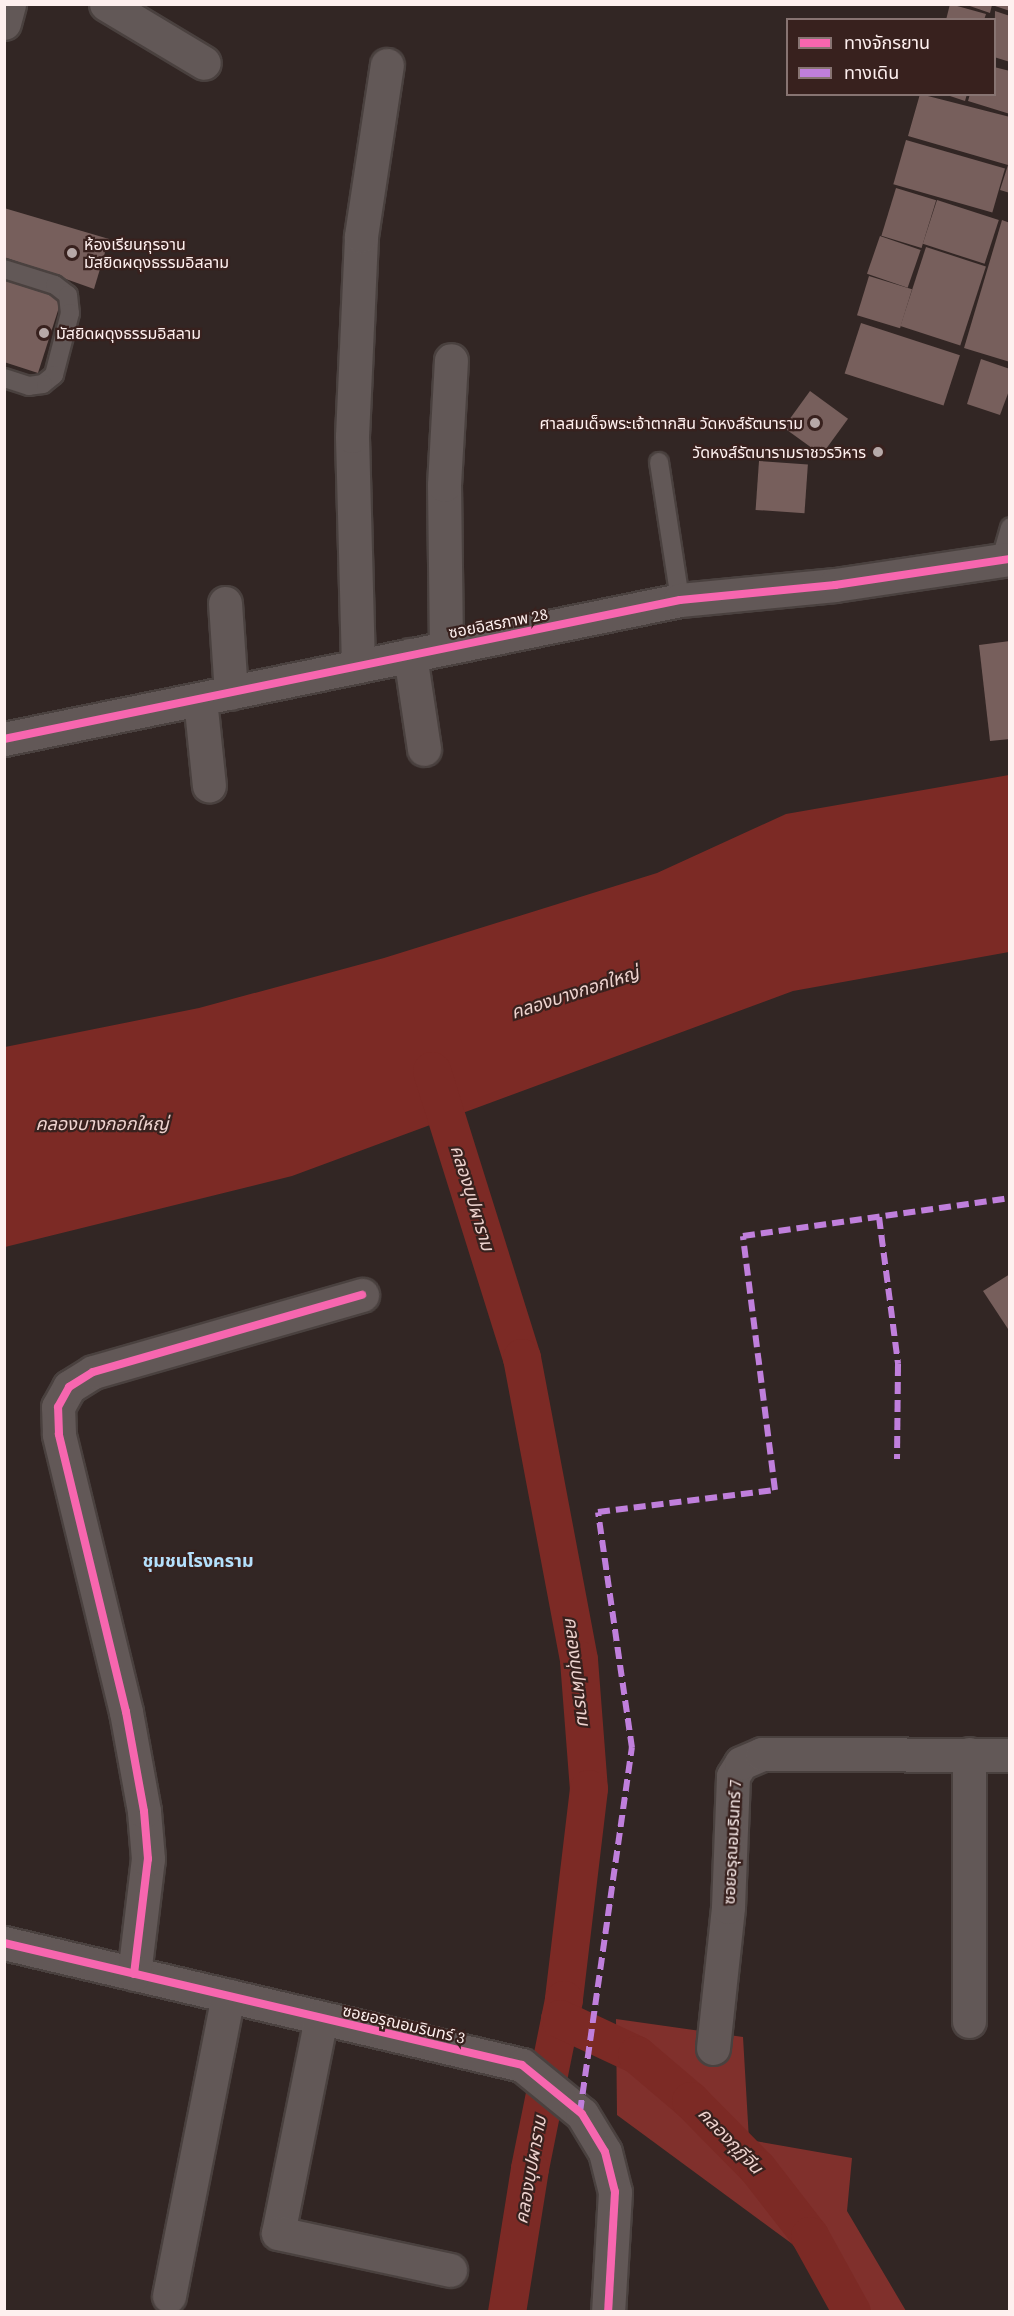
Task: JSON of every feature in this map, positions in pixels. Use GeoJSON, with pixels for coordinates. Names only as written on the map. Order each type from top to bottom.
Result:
{"type":"FeatureCollection","features":[{"type":"Feature","properties":{"kind":"street"},"geometry":{"type":"LineString","coordinates":[[4,22],[9,4]]}},
{"type":"Feature","properties":{"kind":"street"},"geometry":{"type":"LineString","coordinates":[[106,4],[204,63]]}},
{"type":"Feature","properties":{"kind":"street"},"geometry":{"type":"LineString","coordinates":[[358,666],[352,436],[361,236],[387,65]]}},
{"type":"Feature","properties":{"kind":"street"},"geometry":{"type":"LineString","coordinates":[[446,647],[444,485],[451,360]]}},
{"type":"Feature","properties":{"kind":"street","name":"ซอยอิสรภาพ 28"},"geometry":{"type":"LineString","coordinates":[[4,739],[680,600],[835,585],[1005,559]]}},
{"type":"Feature","properties":{"kind":"street"},"geometry":{"type":"LineString","coordinates":[[209,786],[225,603]]}},
{"type":"Feature","properties":{"kind":"street"},"geometry":{"type":"LineString","coordinates":[[410,655],[424,749]]}},
{"type":"Feature","properties":{"kind":"street"},"geometry":{"type":"LineString","coordinates":[[134,1974],[148,1859],[144,1811],[126,1712],[59,1434],[58,1407],[69,1387],[93,1372],[362,1295]]}},
{"type":"Feature","properties":{"kind":"street","name":"ซอยอรุณอมรินทร์ 7"},"geometry":{"type":"LineString","coordinates":[[713,2048],[728,1907],[733,1776],[741,1763],[762,1754],[1010,1755]]}},
{"type":"Feature","properties":{"kind":"street"},"geometry":{"type":"LineString","coordinates":[[969,1754],[969,2021]]}},
{"type":"Feature","properties":{"kind":"street","name":"ซอยอรุณอมรินทร์ 3"},"geometry":{"type":"LineString","coordinates":[[4,1943],[522,2065],[582,2114],[605,2152],[615,2192],[608,2312]]}},
{"type":"Feature","properties":{"kind":"street"},"geometry":{"type":"LineString","coordinates":[[169,2296],[228,1996]]}},
{"type":"Feature","properties":{"kind":"street"},"geometry":{"type":"LineString","coordinates":[[321,2018],[278,2233],[450,2270]]}},
{"type":"Feature","properties":{"kind":"lane"},"geometry":{"type":"LineString","coordinates":[[4,269],[55,285],[68,296],[70,313],[54,375],[43,384],[29,386],[4,378]]}},
{"type":"Feature","properties":{"kind":"lane"},"geometry":{"type":"LineString","coordinates":[[660,462],[680,600]]}},
{"type":"Feature","properties":{"kind":"lane"},"geometry":{"type":"LineString","coordinates":[[1005,559],[1010,527]]}},
{"type":"Feature","properties":{"kind":"shaded area"},"geometry":{"type":"Polygon","coordinates":[[[616,2019],[743,2037],[749,2140],[852,2158],[847,2211],[906,2311],[833,2311],[810,2257],[617,2115],[616,2019]]]}},
{"type":"Feature","properties":{"kind":"water","name":"คลองบางกอกใหญ่"},"geometry":{"type":"Polygon","coordinates":[[[1009,775],[1009,952],[793,991],[292,1176],[5,1247],[5,1047],[199,1008],[384,958],[657,873],[786,814],[1009,775]]]}},
{"type":"Feature","properties":{"kind":"building"},"geometry":{"type":"Polygon","coordinates":[[[950,4],[986,14],[985,18],[946,18],[950,4]]]}},
{"type":"Feature","properties":{"kind":"building"},"geometry":{"type":"Polygon","coordinates":[[[964,4],[1010,4],[1010,11],[992,5],[990,13],[964,4]]]}},
{"type":"Feature","properties":{"kind":"building"},"geometry":{"type":"Polygon","coordinates":[[[995,11],[1010,16],[1010,62],[996,58],[995,11]]]}},
{"type":"Feature","properties":{"kind":"building"},"geometry":{"type":"Polygon","coordinates":[[[996,68],[1010,71],[1010,114],[968,101],[969,96],[996,96],[996,68]]]}},
{"type":"Feature","properties":{"kind":"building"},"geometry":{"type":"Polygon","coordinates":[[[919,96],[928,96],[1010,117],[1010,193],[1000,190],[1008,165],[908,136],[919,96]]]}},
{"type":"Feature","properties":{"kind":"building"},"geometry":{"type":"Polygon","coordinates":[[[950,96],[966,96],[965,101],[950,96]]]}},
{"type":"Feature","properties":{"kind":"building"},"geometry":{"type":"Polygon","coordinates":[[[906,140],[1005,168],[992,213],[893,184],[906,140]]]}},
{"type":"Feature","properties":{"kind":"building"},"geometry":{"type":"Polygon","coordinates":[[[896,188],[936,200],[922,248],[881,236],[896,188]]]}},
{"type":"Feature","properties":{"kind":"building"},"geometry":{"type":"Polygon","coordinates":[[[937,200],[999,220],[985,264],[923,244],[937,200]]]}},
{"type":"Feature","properties":{"kind":"building","name":"ห้องเรียนกุรอาน มัสยิดผดุงธรรมอิสลาม"},"geometry":{"type":"Polygon","coordinates":[[[4,208],[109,239],[94,289],[4,257],[4,208]]]}},
{"type":"Feature","properties":{"kind":"building"},"geometry":{"type":"Polygon","coordinates":[[[1002,220],[1010,223],[1010,362],[964,348],[1002,220]]]}},
{"type":"Feature","properties":{"kind":"building"},"geometry":{"type":"Polygon","coordinates":[[[880,236],[921,250],[908,288],[867,274],[880,236]]]}},
{"type":"Feature","properties":{"kind":"building"},"geometry":{"type":"Polygon","coordinates":[[[926,247],[986,266],[960,345],[900,326],[926,247]]]}},
{"type":"Feature","properties":{"kind":"building"},"geometry":{"type":"Polygon","coordinates":[[[869,276],[912,289],[900,328],[857,315],[869,276]]]}},
{"type":"Feature","properties":{"kind":"building"},"geometry":{"type":"Polygon","coordinates":[[[4,280],[62,298],[38,373],[4,362],[4,280]]]}},
{"type":"Feature","properties":{"kind":"building"},"geometry":{"type":"Polygon","coordinates":[[[861,323],[960,355],[944,406],[845,373],[861,323]]]}},
{"type":"Feature","properties":{"kind":"building"},"geometry":{"type":"Polygon","coordinates":[[[981,359],[1010,369],[1010,388],[1000,415],[967,404],[981,359]]]}},
{"type":"Feature","properties":{"kind":"building","name":"ศาลสมเด็จพระเจ้าตากสิน วัดหงส์รัตนาราม"},"geometry":{"type":"Polygon","coordinates":[[[810,391],[848,419],[822,455],[784,427],[810,391]]]}},
{"type":"Feature","properties":{"kind":"building"},"geometry":{"type":"Polygon","coordinates":[[[759,461],[808,464],[804,513],[756,510],[759,461]]]}},
{"type":"Feature","properties":{"kind":"building"},"geometry":{"type":"Polygon","coordinates":[[[1010,641],[1010,739],[990,741],[979,645],[1010,641]]]}},
{"type":"Feature","properties":{"kind":"building"},"geometry":{"type":"Polygon","coordinates":[[[1010,1274],[1010,1332],[983,1291],[1010,1274]]]}},
{"type":"Feature","properties":{"kind":"waterway","name":"คลองบุปผาราม"},"geometry":{"type":"LineString","coordinates":[[432,1071],[522,1358],[579,1660],[589,1789],[564,2000],[530,2169],[507,2312]]}},
{"type":"Feature","properties":{"kind":"waterway","name":"คลองกุฎีจีน"},"geometry":{"type":"LineString","coordinates":[[560,2019],[637,2055],[691,2101],[758,2169],[810,2236],[852,2312]]}},
{"type":"Feature","properties":{"kind":"marked path"},"geometry":{"type":"LineString","coordinates":[[580,2112],[632,1748],[598,1512],[775,1490],[743,1236],[1010,1198]]}},
{"type":"Feature","properties":{"kind":"marked path"},"geometry":{"type":"LineString","coordinates":[[879,1217],[898,1364],[897,1459]]}},
{"type":"Feature","properties":{"kind":"cycle path"},"geometry":{"type":"LineString","coordinates":[[4,739],[680,600],[835,585],[1010,559]]}},
{"type":"Feature","properties":{"kind":"cycle path"},"geometry":{"type":"LineString","coordinates":[[134,1974],[148,1859],[144,1811],[126,1712],[59,1434],[58,1407],[69,1387],[93,1372],[362,1295]]}},
{"type":"Feature","properties":{"kind":"cycle path"},"geometry":{"type":"LineString","coordinates":[[4,1943],[522,2065],[582,2114],[605,2152],[615,2192],[608,2312]]}},
{"type":"Feature","properties":{"kind":"place","name":"ห้องเรียนกุรอาน มัสยิดผดุงธรรมอิสลาม"},"geometry":{"type":"Point","coordinates":[72,253]}},
{"type":"Feature","properties":{"kind":"place","name":"มัสยิดผดุงธรรมอิสลาม"},"geometry":{"type":"Point","coordinates":[44,333]}},
{"type":"Feature","properties":{"kind":"place","name":"ศาลสมเด็จพระเจ้าตากสิน วัดหงส์รัตนาราม"},"geometry":{"type":"Point","coordinates":[815,423]}},
{"type":"Feature","properties":{"kind":"place","name":"วัดหงส์รัตนารามราชวรวิหาร"},"geometry":{"type":"Point","coordinates":[878,452]}},
{"type":"Feature","properties":{"kind":"district","name":"ชุมชนโรงคราม"},"geometry":{"type":"Point","coordinates":[198,1561]}}]}
